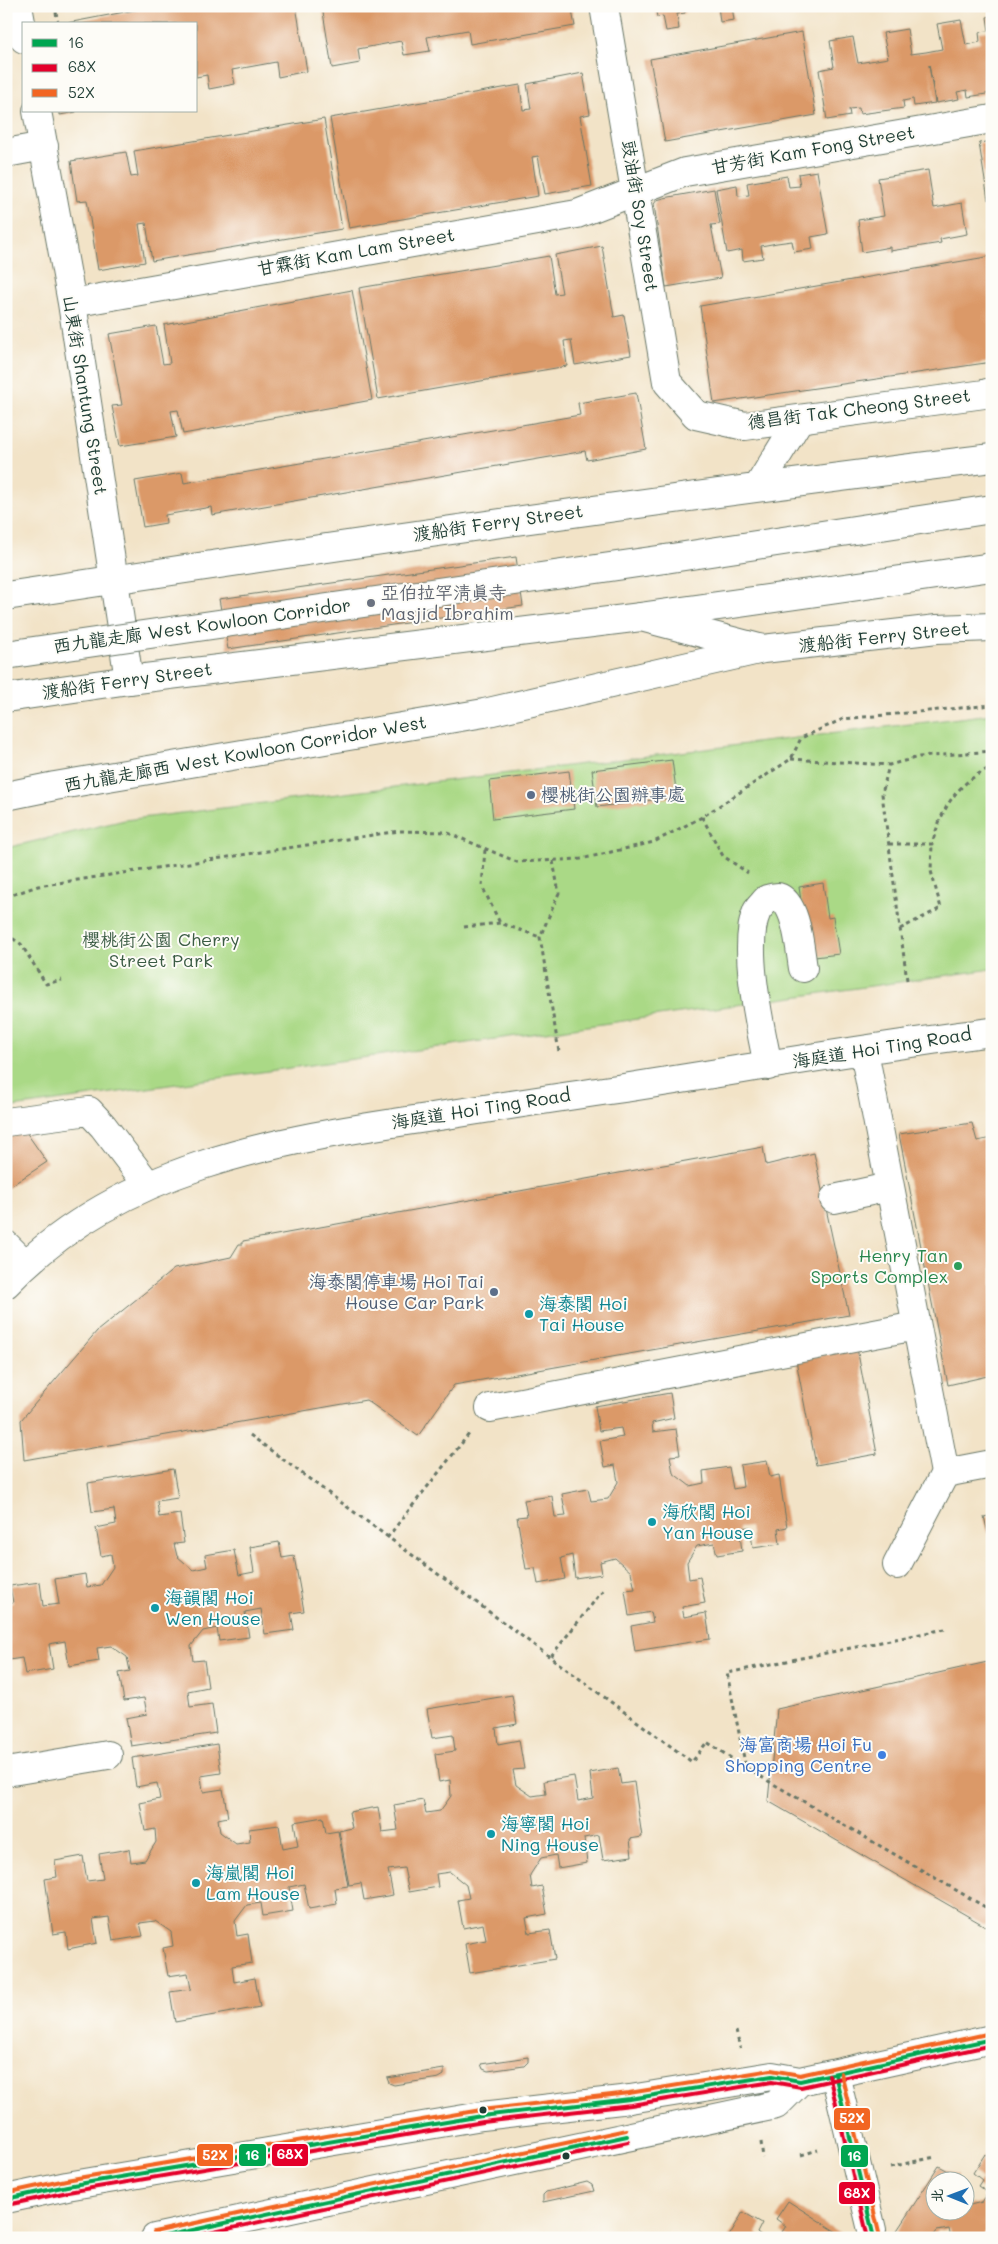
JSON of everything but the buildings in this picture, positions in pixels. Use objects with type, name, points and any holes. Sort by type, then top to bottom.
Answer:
[{"type":"main road","points":[[18,6],[22,28]]},
{"type":"main road","name":"豉油街 Soy Street","points":[[604,6],[637,190],[667,382],[696,415]]},
{"type":"main road","name":"山東街 Shantung Street","points":[[38,112],[72,303],[129,680]]},
{"type":"main road","name":"甘芳街 Kam Fong Street","points":[[637,190],[685,172],[992,119]]},
{"type":"main road","points":[[6,153],[44,146]]},
{"type":"main road","name":"甘霖街 Kam Lam Street","points":[[72,303],[577,214],[637,190]]},
{"type":"main road","name":"德昌街 Tak Cheong Street","points":[[696,415],[745,426],[990,394]]},
{"type":"main road","points":[[758,487],[800,420]]},
{"type":"main road","name":"渡船街 Ferry Street","points":[[6,596],[114,578],[758,487],[992,458]]},
{"type":"main road","name":"西九龍走廊 West Kowloon Corridor","points":[[6,654],[665,559],[992,509]]},
{"type":"main road","name":"渡船街 Ferry Street","points":[[6,698],[129,680],[641,617],[992,567]]},
{"type":"main road","points":[[641,617],[763,649]]},
{"type":"main road","name":"渡船街 Ferry Street","points":[[484,714],[763,649],[936,629],[992,627]]},
{"type":"main road","name":"西九龍走廊西 West Kowloon Corridor West","points":[[6,796],[55,786],[484,714]]},
{"type":"main road","points":[[768,1066],[751,968],[752,938],[757,912],[767,899],[777,897],[784,900],[792,909],[803,968]]},
{"type":"main road","name":"海庭道 Hoi Ting Road","points":[[6,1284],[25,1264],[83,1220],[148,1185],[231,1154],[359,1128],[992,1032]]},
{"type":"main road","points":[[864,1051],[945,1473],[897,1565]]},
{"type":"main road","points":[[6,1122],[88,1111],[103,1126],[148,1185]]},
{"type":"main road","points":[[834,1199],[889,1187]]},
{"type":"main road","points":[[6,1245],[25,1264]]},
{"type":"main road","points":[[490,1408],[916,1326]]},
{"type":"main road","points":[[945,1473],[992,1464]]},
{"type":"main road","points":[[6,1772],[108,1754]]},
{"type":"main road","points":[[6,2199],[67,2186],[482,2116],[630,2099],[772,2076],[800,2081],[992,2039]]},
{"type":"main road","points":[[835,2074],[872,2230]]},
{"type":"main road","points":[[155,2238],[776,2105],[800,2081]]},
{"type":"path","points":[[56,12],[58,22]]},
{"type":"path","points":[[6,897],[38,886],[399,831],[446,832],[517,862],[581,859],[654,842],[702,817],[791,760],[801,738],[843,719],[992,705]]},
{"type":"path","points":[[791,760],[889,764],[919,757],[992,751]]},
{"type":"path","points":[[889,764],[882,794],[907,980]]},
{"type":"path","points":[[900,929],[941,908],[930,871],[932,844],[939,818],[954,795],[977,774],[992,767]]},
{"type":"path","points":[[702,817],[723,856],[739,869],[755,876],[767,899]]},
{"type":"path","points":[[889,844],[932,844]]},
{"type":"path","points":[[485,850],[482,886],[500,923]]},
{"type":"path","points":[[553,861],[560,893],[540,937],[559,1052]]},
{"type":"path","points":[[464,927],[500,923],[540,937]]},
{"type":"path","points":[[6,934],[21,944],[46,984],[62,980]]},
{"type":"path","points":[[387,1538],[490,1408]]},
{"type":"path","points":[[250,1435],[692,1762],[707,1742],[746,1768],[992,1911]]},
{"type":"path","points":[[551,1656],[604,1589]]},
{"type":"path","points":[[746,1768],[727,1673],[945,1629]]},
{"type":"path","points":[[887,2168],[935,2157]]},
{"type":"green space","name":"櫻桃街公園 Cherry Street Park","points":[[992,714],[992,969],[6,1108],[6,848],[125,820]]},
{"type":"transit line","name":"52X","points":[[6,2193],[66,2180],[481,2110],[629,2093],[771,2070],[800,2075],[991,2033]]},
{"type":"transit line","name":"16","points":[[6,2199],[67,2186],[482,2116],[630,2099],[772,2076],[800,2081],[992,2039]]},
{"type":"transit line","name":"68X","points":[[7,2205],[68,2192],[483,2122],[631,2105],[772,2082],[801,2087],[992,2045]]},
{"type":"transit line","name":"52X","points":[[841,2073],[880,2237]]},
{"type":"transit line","name":"16","points":[[835,2074],[874,2238]]},
{"type":"transit line","name":"68X","points":[[829,2075],[868,2238]]},
{"type":"transit line","name":"52X","points":[[154,2232],[626,2130]]},
{"type":"transit line","name":"16","points":[[156,2238],[627,2136]]},
{"type":"transit line","name":"68X","points":[[186,2238],[628,2142]]},
{"type":"place","name":"亞伯拉罕清真寺 Masjid Ibrahim","points":[[371,603]]},
{"type":"place","name":"櫻桃街公園辦事處","points":[[531,795]]},
{"type":"place","name":"Henry Tan Sports Complex","points":[[958,1266]]},
{"type":"place","name":"海泰閣停車場 Hoi Tai House Car Park","points":[[494,1292]]},
{"type":"place","name":"海泰閣 Hoi Tai House","points":[[529,1314]]},
{"type":"place","name":"海欣閣 Hoi Yan House","points":[[652,1522]]},
{"type":"place","name":"海韻閣 Hoi Wen House","points":[[155,1608]]},
{"type":"place","name":"海富商場 Hoi Fu Shopping Centre","points":[[882,1755]]},
{"type":"place","name":"海寧閣 Hoi Ning House","points":[[491,1834]]},
{"type":"place","name":"海嵐閣 Hoi Lam House","points":[[196,1883]]}]
